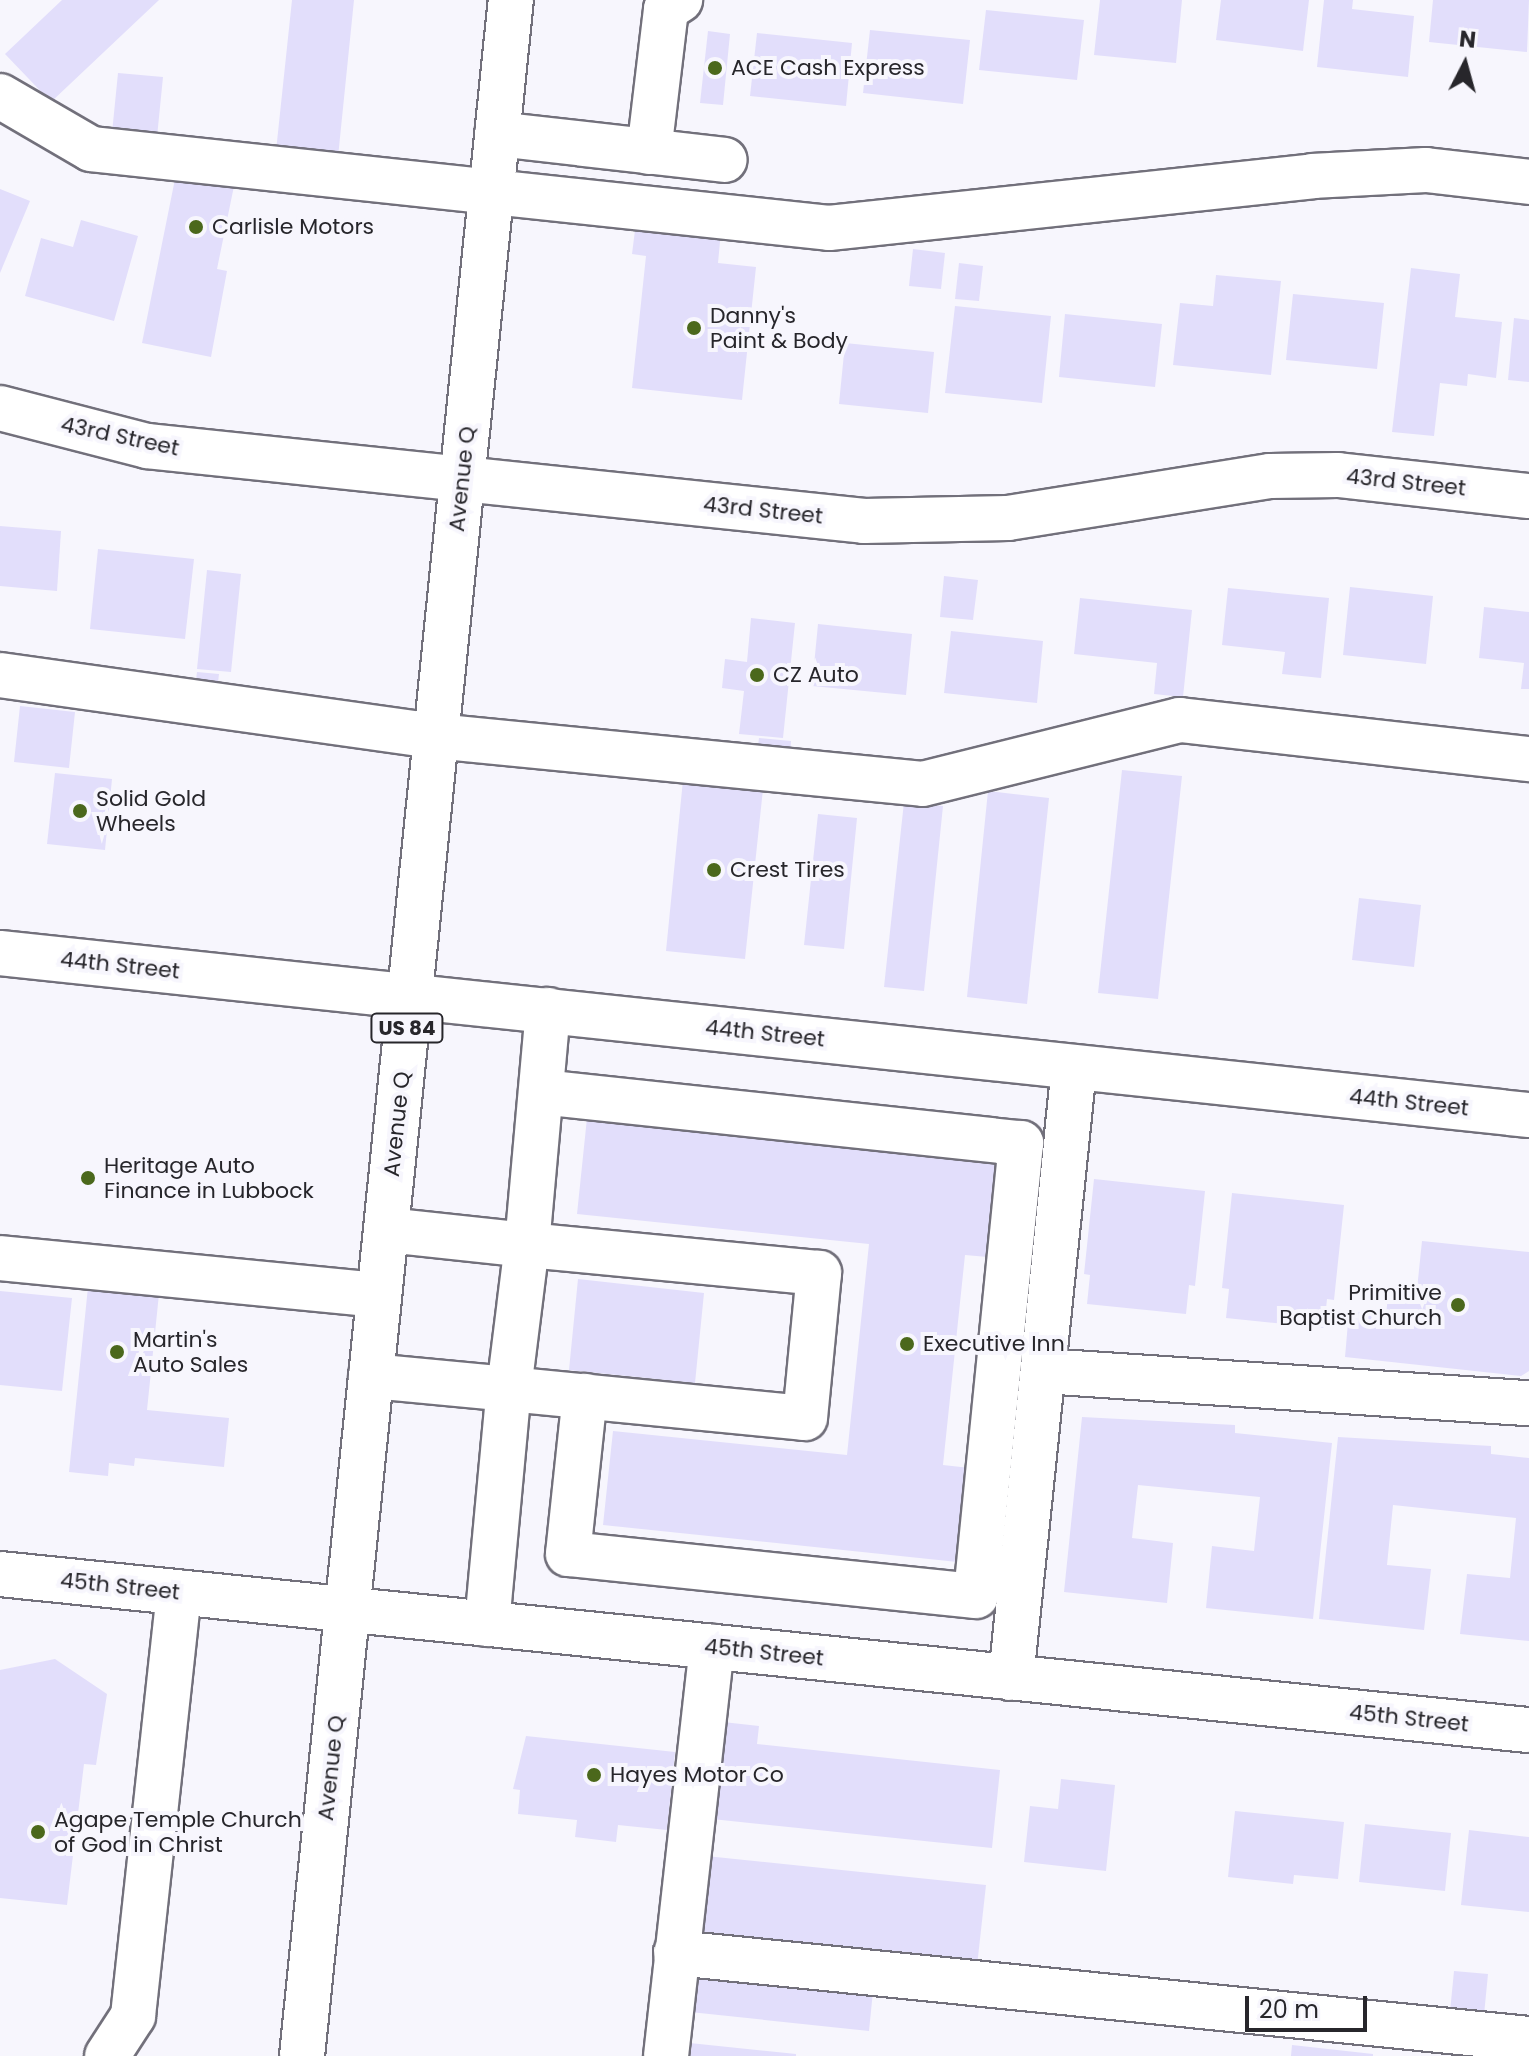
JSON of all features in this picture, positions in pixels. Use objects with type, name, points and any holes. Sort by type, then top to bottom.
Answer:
[{"type":"main road","name":"Avenue Q","points":[[302,2056],[511,0]]},
{"type":"main road","points":[[649,152],[666,9],[680,0]]},
{"type":"main road","points":[[0,96],[91,149],[829,228],[1312,176],[1426,170],[1529,182]]},
{"type":"main road","points":[[497,134],[725,160]]},
{"type":"main road","name":"43rd Street","points":[[0,408],[147,446],[864,521],[1008,518],[1270,476],[1338,475],[1529,496]]},
{"type":"main road","points":[[0,675],[435,736],[923,784],[1180,720],[1529,759]]},
{"type":"main road","name":"44th Street","points":[[0,953],[1529,1115]]},
{"type":"main road","points":[[487,1624],[548,1010]]},
{"type":"main road","points":[[1011,1678],[1074,1067]]},
{"type":"main road","points":[[541,1092],[1021,1143],[976,1596],[568,1554],[585,1396]]},
{"type":"main road","points":[[371,1376],[805,1418],[819,1273],[387,1230]]},
{"type":"main road","points":[[0,1258],[378,1295]]},
{"type":"main road","points":[[1043,1371],[1529,1403]]},
{"type":"main road","name":"45th Street","points":[[0,1574],[1529,1730]]},
{"type":"main road","points":[[107,2056],[133,2016],[179,1592]]},
{"type":"main road","points":[[666,2056],[712,1647]]},
{"type":"main road","points":[[676,1953],[1529,2039]]},
{"type":"building","points":[[62,0],[159,0],[51,102],[5,54]]},
{"type":"building","points":[[292,0],[354,0],[338,157],[276,151]]},
{"type":"building","points":[[1100,0],[1182,0],[1176,63],[1094,55]]},
{"type":"building","points":[[1221,0],[1309,0],[1303,51],[1216,40]]},
{"type":"building","points":[[1324,0],[1353,0],[1352,9],[1414,16],[1408,77],[1317,67]]},
{"type":"building","points":[[1433,0],[1529,0],[1527,52],[1429,42]]},
{"type":"building","points":[[986,10],[1084,20],[1077,80],[979,70]]},
{"type":"building","points":[[870,30],[970,40],[963,104],[863,93]]},
{"type":"building","name":"ACE Cash Express","points":[[708,31],[730,34],[723,105],[700,103]]},
{"type":"building","points":[[757,33],[852,43],[846,106],[750,96]]},
{"type":"building","points":[[118,73],[163,77],[157,137],[112,133]]},
{"type":"building","name":"Carlisle Motors","points":[[176,174],[234,186],[217,269],[227,271],[211,357],[142,343]]},
{"type":"building","points":[[0,189],[30,201],[0,273]]},
{"type":"building","points":[[81,220],[138,236],[114,321],[25,296],[41,238],[73,247]]},
{"type":"building","name":"Danny's Paint & Body","points":[[636,222],[721,231],[718,263],[756,267],[742,400],[632,388],[646,256],[632,254]]},
{"type":"building","points":[[913,249],[945,253],[941,289],[909,286]]},
{"type":"building","points":[[959,263],[983,266],[979,301],[955,299]]},
{"type":"building","points":[[1411,268],[1460,274],[1455,317],[1502,322],[1496,378],[1468,374],[1467,386],[1440,383],[1434,436],[1392,432]]},
{"type":"building","points":[[1216,275],[1281,281],[1271,375],[1173,365],[1180,303],[1213,306]]},
{"type":"building","points":[[1293,294],[1384,303],[1377,369],[1286,360]]},
{"type":"building","points":[[955,306],[1051,316],[1042,403],[945,393]]},
{"type":"building","points":[[1065,314],[1162,324],[1155,387],[1059,377]]},
{"type":"building","points":[[1514,318],[1529,320],[1529,382],[1508,380]]},
{"type":"building","points":[[845,343],[934,352],[928,413],[839,404]]},
{"type":"building","points":[[0,526],[61,531],[57,591],[0,586]]},
{"type":"building","points":[[98,549],[194,559],[185,639],[90,629]]},
{"type":"building","points":[[207,570],[241,574],[231,672],[197,669]]},
{"type":"building","points":[[944,576],[978,580],[973,620],[940,617]]},
{"type":"building","points":[[1350,587],[1433,596],[1426,664],[1343,655]]},
{"type":"building","points":[[1228,588],[1329,598],[1321,678],[1282,674],[1285,652],[1222,645]]},
{"type":"building","points":[[1080,598],[1192,610],[1183,697],[1154,694],[1157,663],[1074,654]]},
{"type":"building","points":[[1484,607],[1529,612],[1529,689],[1521,689],[1524,663],[1479,658]]},
{"type":"building","name":"CZ Auto","points":[[751,618],[795,623],[783,738],[739,734],[744,691],[722,688],[725,659],[747,662]]},
{"type":"building","points":[[818,624],[912,634],[906,695],[812,686]]},
{"type":"building","points":[[951,631],[1043,641],[1037,703],[944,693]]},
{"type":"building","points":[[197,672],[219,674],[217,691],[195,689]]},
{"type":"building","name":"Solid Gold Wheels","points":[[20,706],[75,712],[69,768],[14,762]]},
{"type":"building","points":[[759,738],[791,741],[790,758],[757,755]]},
{"type":"building","points":[[1122,770],[1182,776],[1158,999],[1098,993]]},
{"type":"building","name":"Solid Gold Wheels","points":[[55,773],[112,779],[105,850],[47,844]]},
{"type":"building","name":"Crest Tires","points":[[683,780],[763,789],[745,959],[666,951]]},
{"type":"building","points":[[988,791],[1049,798],[1027,1004],[967,997]]},
{"type":"building","points":[[904,802],[943,806],[924,991],[884,987]]},
{"type":"building","points":[[818,814],[857,818],[844,949],[804,945]]},
{"type":"building","points":[[1359,898],[1421,905],[1414,967],[1352,960]]},
{"type":"building","name":"Executive Inn","points":[[587,1118],[1008,1162],[999,1258],[965,1255],[943,1465],[979,1469],[967,1563],[603,1525],[613,1431],[847,1455],[869,1244],[577,1214]]},
{"type":"building","points":[[1094,1179],[1205,1191],[1195,1286],[1189,1285],[1186,1314],[1087,1304],[1090,1275],[1084,1274]]},
{"type":"building","points":[[1232,1193],[1344,1205],[1334,1300],[1327,1299],[1324,1328],[1226,1318],[1229,1289],[1222,1288]]},
{"type":"building","name":"Primitive Baptist Church","points":[[1422,1241],[1529,1252],[1529,1371],[1521,1376],[1345,1357],[1349,1311],[1386,1315],[1388,1296],[1416,1299]]},
{"type":"building","points":[[578,1279],[704,1293],[695,1383],[569,1370]]},
{"type":"building","name":"Martin's Auto Sales","points":[[88,1287],[159,1294],[147,1410],[229,1418],[224,1467],[135,1458],[134,1466],[109,1463],[108,1476],[69,1472]]},
{"type":"building","points":[[0,1291],[72,1298],[62,1391],[0,1385]]},
{"type":"building","points":[[1082,1417],[1235,1425],[1235,1433],[1332,1443],[1313,1619],[1206,1608],[1212,1546],[1254,1551],[1260,1497],[1138,1485],[1132,1538],[1173,1543],[1167,1603],[1064,1592]]},
{"type":"building","points":[[1338,1437],[1491,1446],[1491,1454],[1529,1458],[1529,1641],[1460,1634],[1467,1574],[1510,1578],[1516,1518],[1393,1505],[1387,1565],[1431,1569],[1424,1630],[1319,1619]]},
{"type":"building","name":"Agape Temple Church of God in Christ","points":[[55,1659],[107,1694],[96,1765],[84,1764],[67,1905],[0,1898],[0,1670]]},
{"type":"building","points":[[723,1722],[759,1726],[757,1744],[1000,1770],[992,1848],[712,1819]]},
{"type":"building","name":"Hayes Motor Co","points":[[526,1736],[675,1752],[667,1830],[618,1825],[616,1842],[575,1837],[577,1820],[518,1814],[520,1790],[513,1789]]},
{"type":"building","points":[[1061,1779],[1115,1785],[1106,1871],[1024,1862],[1030,1806],[1058,1809]]},
{"type":"building","points":[[1235,1811],[1344,1822],[1338,1879],[1294,1875],[1293,1884],[1228,1877]]},
{"type":"building","points":[[1365,1824],[1451,1833],[1445,1891],[1359,1882]]},
{"type":"building","points":[[1469,1830],[1529,1837],[1529,1912],[1461,1905]]},
{"type":"building","points":[[706,1856],[986,1885],[977,1966],[698,1937]]},
{"type":"building","points":[[1454,1971],[1488,1974],[1484,2015],[1450,2012]]},
{"type":"building","points":[[699,1973],[873,1991],[869,2031],[690,2012],[682,2001]]},
{"type":"building","points":[[680,2042],[796,2054],[796,2056],[678,2056]]},
{"type":"building","points":[[1292,2045],[1373,2054],[1373,2056],[1291,2056]]},
{"type":"place","name":"ACE Cash Express","points":[[715,68]]},
{"type":"place","name":"Carlisle Motors","points":[[196,227]]},
{"type":"place","name":"Danny's Paint & Body","points":[[694,328]]},
{"type":"place","name":"CZ Auto","points":[[757,675]]},
{"type":"place","name":"Solid Gold Wheels","points":[[80,811]]},
{"type":"place","name":"Crest Tires","points":[[714,870]]},
{"type":"place","name":"Heritage Auto Finance in Lubbock","points":[[88,1178]]},
{"type":"place","name":"Primitive Baptist Church","points":[[1458,1305]]},
{"type":"place","name":"Executive Inn","points":[[907,1344]]},
{"type":"place","name":"Martin's Auto Sales","points":[[117,1352]]},
{"type":"place","name":"Hayes Motor Co","points":[[594,1775]]},
{"type":"place","name":"Agape Temple Church of God in Christ","points":[[38,1832]]}]
